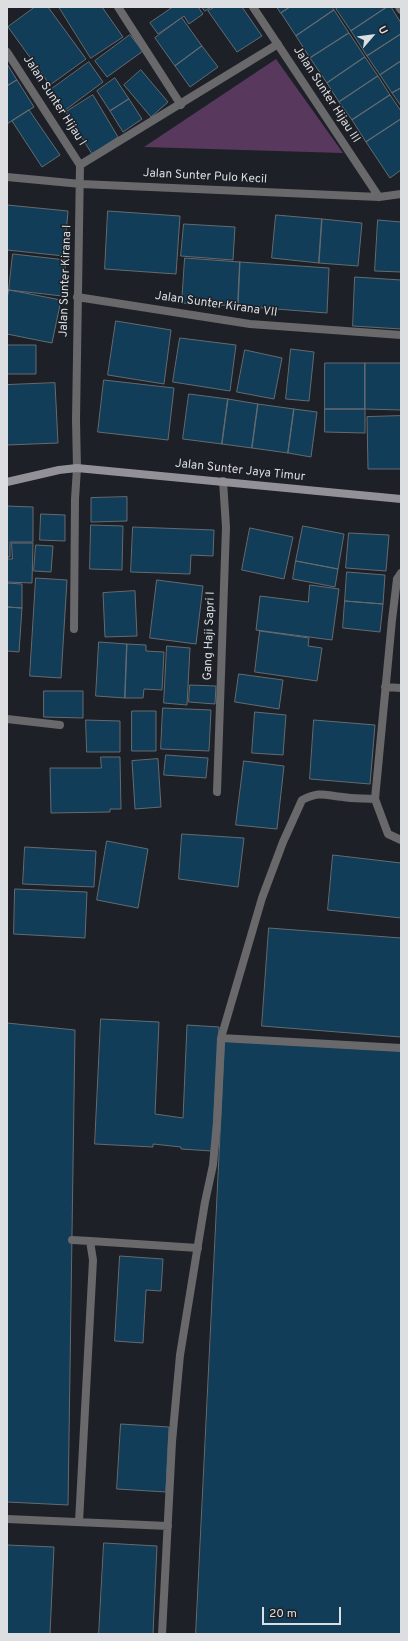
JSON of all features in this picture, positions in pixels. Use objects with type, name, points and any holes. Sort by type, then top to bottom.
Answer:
[{"type":"street","points":[[118,7],[181,104]]},
{"type":"street","name":"Jalan Sunter Hijau III","points":[[253,7],[379,197]]},
{"type":"street","points":[[80,164],[278,44]]},
{"type":"street","name":"Jalan Sunter Hijau I","points":[[7,52],[80,164]]},
{"type":"street","name":"Jalan Sunter Kirana I","points":[[74,630],[75,499],[77,468],[77,296],[80,164]]},
{"type":"street","name":"Jalan Sunter Pulo Kecil","points":[[7,177],[80,184],[379,197],[401,194]]},
{"type":"street","name":"Jalan Sunter Kirana VII","points":[[77,296],[250,324],[401,335]]},
{"type":"street","name":"Jalan Sunter Jaya Timur","points":[[7,482],[59,470],[77,468],[401,499]]},
{"type":"street","name":"Gang Haji Sapri I","points":[[217,792],[226,527],[223,481]]},
{"type":"street","points":[[401,573],[397,579],[375,799],[388,834],[401,840]]},
{"type":"street","points":[[385,687],[401,688]]},
{"type":"street","points":[[7,718],[60,725]]},
{"type":"street","points":[[162,1634],[172,1442],[180,1355],[213,1165],[217,1122],[221,1038],[262,898],[283,842],[302,800],[314,795],[329,794],[342,798],[375,799]]},
{"type":"street","points":[[221,1038],[401,1048]]},
{"type":"street","points":[[72,1240],[198,1248]]},
{"type":"street","points":[[79,1522],[93,1260],[90,1241]]},
{"type":"street","points":[[7,1519],[168,1526]]},
{"type":"shaded area","points":[[276,59],[343,153],[144,147]]},
{"type":"building","points":[[35,7],[48,7],[86,59],[50,85],[8,27]]},
{"type":"building","points":[[59,7],[102,7],[123,37],[91,58]]},
{"type":"building","points":[[173,7],[198,7],[203,14],[189,24],[184,16],[158,34],[150,23]]},
{"type":"building","points":[[202,7],[211,7],[205,11]]},
{"type":"building","points":[[215,7],[242,7],[262,36],[237,52],[208,11]]},
{"type":"building","points":[[277,7],[290,7],[281,13]]},
{"type":"building","points":[[290,7],[332,7],[334,10],[296,36],[281,13]]},
{"type":"building","points":[[339,7],[387,7],[351,31],[336,9]]},
{"type":"building","points":[[387,7],[391,7],[401,23],[401,34],[367,56],[351,31]]},
{"type":"building","points":[[334,10],[349,33],[310,58],[296,36]]},
{"type":"building","points":[[182,18],[202,46],[175,66],[155,38]]},
{"type":"building","points":[[349,33],[365,57],[327,83],[310,58]]},
{"type":"building","points":[[401,34],[401,61],[380,75],[367,56]]},
{"type":"building","points":[[130,35],[143,51],[107,77],[95,61]]},
{"type":"building","points":[[202,46],[218,67],[190,87],[175,66]]},
{"type":"building","points":[[365,57],[378,76],[339,102],[327,83]]},
{"type":"building","points":[[401,61],[401,88],[392,93],[380,75]]},
{"type":"building","points":[[89,62],[103,82],[64,111],[49,91]]},
{"type":"building","points":[[7,64],[17,80],[7,86]]},
{"type":"building","points":[[141,70],[168,102],[151,117],[124,85]]},
{"type":"building","points":[[378,76],[390,95],[352,120],[339,102]]},
{"type":"building","points":[[115,78],[129,99],[110,111],[97,91]]},
{"type":"building","points":[[17,80],[34,107],[7,124],[7,86]]},
{"type":"building","points":[[401,88],[401,106],[392,93]]},
{"type":"building","points":[[93,95],[118,137],[92,154],[66,112]]},
{"type":"building","points":[[390,95],[401,111],[401,119],[366,142],[352,120]]},
{"type":"building","points":[[129,99],[142,119],[123,132],[110,111]]},
{"type":"building","points":[[29,110],[60,155],[42,167],[12,121]]},
{"type":"building","points":[[401,119],[401,170],[390,178],[366,142]]},
{"type":"building","points":[[7,205],[68,211],[64,256],[7,250]]},
{"type":"building","points":[[108,211],[180,216],[176,274],[105,269]]},
{"type":"building","points":[[276,215],[322,219],[319,263],[272,258]]},
{"type":"building","points":[[322,219],[362,223],[358,266],[319,263]]},
{"type":"building","points":[[378,220],[401,222],[401,272],[375,271]]},
{"type":"building","points":[[184,224],[235,227],[233,260],[181,256]]},
{"type":"building","points":[[13,254],[66,260],[62,296],[9,290]]},
{"type":"building","points":[[185,258],[240,262],[238,306],[182,303]]},
{"type":"building","points":[[240,262],[329,268],[327,313],[238,306]]},
{"type":"building","points":[[355,277],[401,280],[401,329],[353,326]]},
{"type":"building","points":[[9,290],[61,300],[52,343],[7,334],[7,299]]},
{"type":"building","points":[[116,321],[171,330],[164,384],[108,375]]},
{"type":"building","points":[[180,338],[236,345],[230,391],[173,382]]},
{"type":"building","points":[[7,345],[36,345],[36,374],[7,374]]},
{"type":"building","points":[[291,349],[314,352],[309,401],[286,399]]},
{"type":"building","points":[[245,350],[282,358],[274,399],[237,392]]},
{"type":"building","points":[[325,363],[365,363],[365,409],[325,409]]},
{"type":"building","points":[[365,363],[401,363],[401,410],[365,409]]},
{"type":"building","points":[[104,380],[174,388],[168,440],[98,432]]},
{"type":"building","points":[[55,383],[58,443],[7,445],[7,385]]},
{"type":"building","points":[[189,394],[228,399],[222,444],[183,439]]},
{"type":"building","points":[[228,399],[258,404],[252,448],[222,444]]},
{"type":"building","points":[[258,404],[294,409],[288,453],[252,448]]},
{"type":"building","points":[[294,409],[317,412],[311,457],[288,453]]},
{"type":"building","points":[[325,409],[365,409],[365,433],[325,432]]},
{"type":"building","points":[[401,416],[401,469],[368,469],[367,417]]},
{"type":"building","points":[[127,497],[127,521],[91,522],[91,498]]},
{"type":"building","points":[[7,506],[33,507],[33,542],[10,542],[10,557],[7,557]]},
{"type":"building","points":[[41,514],[65,515],[65,541],[40,540]]},
{"type":"building","points":[[91,525],[123,526],[122,570],[90,569]]},
{"type":"building","points":[[303,526],[344,534],[338,569],[296,561]]},
{"type":"building","points":[[133,527],[214,530],[213,556],[191,555],[190,574],[131,572]]},
{"type":"building","points":[[250,528],[293,537],[284,579],[242,570]]},
{"type":"building","points":[[349,533],[389,535],[386,571],[346,568]]},
{"type":"building","points":[[12,543],[33,543],[32,583],[7,582],[7,559],[12,559]]},
{"type":"building","points":[[36,545],[53,546],[51,572],[34,571]]},
{"type":"building","points":[[296,561],[338,569],[335,587],[293,579]]},
{"type":"building","points":[[347,572],[385,575],[383,604],[345,601]]},
{"type":"building","points":[[36,578],[67,580],[61,678],[30,676]]},
{"type":"building","points":[[157,580],[203,586],[196,644],[150,638]]},
{"type":"building","points":[[7,583],[22,584],[22,608],[7,607]]},
{"type":"building","points":[[310,585],[339,589],[332,640],[256,630],[260,596],[308,602]]},
{"type":"building","points":[[135,591],[137,636],[105,637],[103,593]]},
{"type":"building","points":[[345,601],[383,604],[380,632],[343,628]]},
{"type":"building","points":[[7,607],[22,608],[19,652],[7,651]]},
{"type":"building","points":[[260,631],[309,638],[308,646],[322,648],[317,681],[255,672]]},
{"type":"building","points":[[99,642],[127,644],[125,698],[96,696]]},
{"type":"building","points":[[127,644],[146,645],[146,651],[164,652],[162,690],[144,689],[143,698],[125,698]]},
{"type":"building","points":[[167,646],[190,648],[187,705],[164,703]]},
{"type":"building","points":[[239,674],[283,680],[279,709],[235,702]]},
{"type":"building","points":[[190,685],[216,686],[215,704],[189,702]]},
{"type":"building","points":[[44,691],[83,691],[83,718],[44,717]]},
{"type":"building","points":[[163,708],[211,710],[209,751],[161,749]]},
{"type":"building","points":[[132,711],[156,711],[156,751],[132,751]]},
{"type":"building","points":[[255,712],[286,715],[283,755],[252,753]]},
{"type":"building","points":[[86,720],[120,721],[120,752],[87,752]]},
{"type":"building","points":[[314,720],[375,725],[370,784],[310,779]]},
{"type":"building","points":[[166,755],[208,758],[206,778],[164,775]]},
{"type":"building","points":[[101,757],[120,757],[121,809],[110,809],[110,812],[51,813],[50,768],[101,768]]},
{"type":"building","points":[[158,759],[161,807],[135,809],[132,761]]},
{"type":"building","points":[[244,761],[284,766],[277,829],[236,825]]},
{"type":"building","points":[[182,834],[244,838],[238,887],[179,879]]},
{"type":"building","points":[[107,841],[148,849],[138,908],[97,900]]},
{"type":"building","points":[[25,847],[96,851],[94,887],[23,884]]},
{"type":"building","points":[[333,855],[401,863],[401,918],[328,910]]},
{"type":"building","points":[[15,889],[87,892],[85,938],[14,934]]},
{"type":"building","points":[[269,928],[401,938],[401,1037],[262,1026]]},
{"type":"building","points":[[101,1019],[159,1022],[155,1114],[183,1118],[187,1025],[219,1027],[212,1151],[181,1149],[181,1147],[153,1144],[153,1147],[95,1144]]},
{"type":"building","points":[[7,1023],[75,1030],[68,1505],[7,1502]]},
{"type":"building","points":[[225,1041],[401,1051],[401,1634],[196,1634]]},
{"type":"building","points":[[120,1256],[163,1259],[161,1291],[146,1290],[143,1343],[115,1341]]},
{"type":"building","points":[[121,1424],[169,1427],[166,1492],[117,1489]]},
{"type":"building","points":[[104,1543],[157,1546],[153,1634],[99,1634]]},
{"type":"building","points":[[7,1545],[54,1547],[50,1634],[7,1634]]}]
